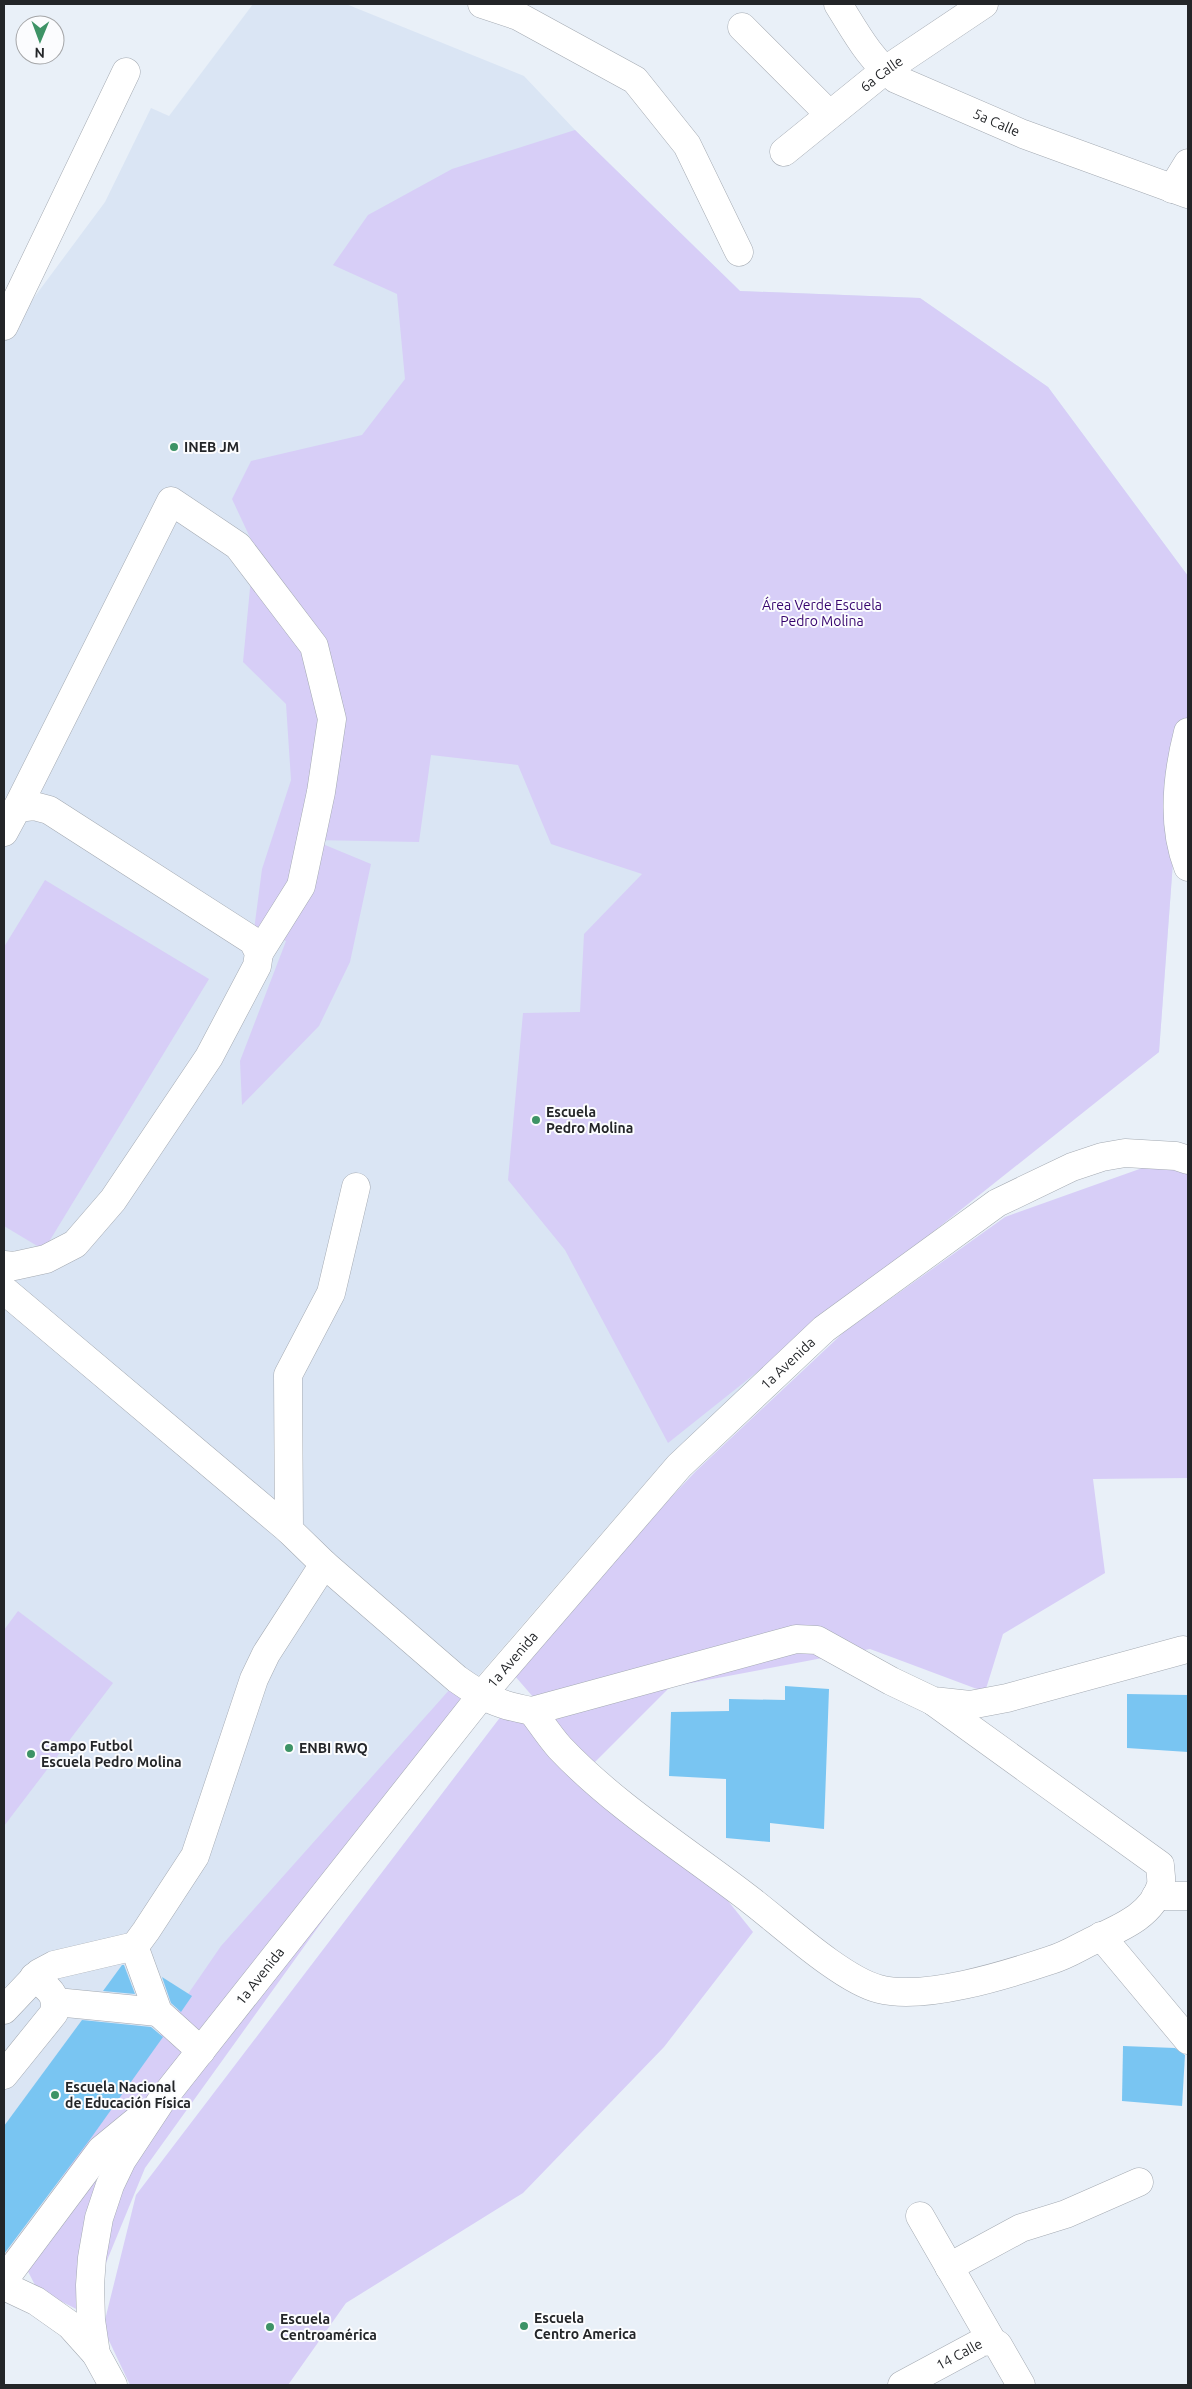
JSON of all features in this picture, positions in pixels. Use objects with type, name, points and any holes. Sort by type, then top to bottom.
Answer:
[{"type":"street","points":[[482,4],[518,16],[635,80],[687,145],[739,252]]},
{"type":"street","name":"5a Calle","points":[[838,4],[869,52],[884,70],[896,80],[1023,134],[1180,192]]},
{"type":"street","name":"6a Calle","points":[[784,152],[884,70],[984,4]]},
{"type":"street","points":[[742,27],[829,114]]},
{"type":"street","points":[[4,326],[126,72]]},
{"type":"street","points":[[1180,192],[1188,163]]},
{"type":"street","points":[[4,832],[171,501],[238,546],[314,646],[332,719],[320,792],[301,886],[259,953],[257,966],[209,1057],[113,1200],[75,1244],[46,1259],[14,1266],[4,1265]]},
{"type":"street","points":[[1188,732],[1176,821],[1183,855],[1188,866]]},
{"type":"street","points":[[17,808],[34,806],[48,810],[253,942],[259,953]]},
{"type":"street","name":"1a Avenida","points":[[113,2385],[96,2354],[91,2320],[90,2285],[92,2258],[99,2218],[110,2185],[122,2160],[161,2101],[481,1696],[679,1466],[824,1328],[998,1203],[1072,1167],[1102,1157],[1125,1154],[1176,1156],[1188,1160]]},
{"type":"street","points":[[289,1530],[288,1375],[331,1292],[356,1187]]},
{"type":"street","points":[[4,1290],[289,1530],[324,1564],[456,1680],[481,1696],[502,1706],[532,1710],[796,1639],[817,1640],[891,1681],[933,1701],[1160,1865],[1162,1884],[1156,1896],[1139,1918],[1053,1960],[979,1980],[931,1990],[901,1992],[878,1989],[852,1977],[826,1959],[746,1896],[631,1812],[560,1748],[532,1710]]},
{"type":"street","points":[[4,2010],[34,1977],[54,1965],[134,1946],[146,1931],[196,1856],[254,1679],[266,1654],[324,1564]]},
{"type":"street","points":[[933,1701],[970,1705],[1007,1698],[1183,1650]]},
{"type":"street","points":[[1156,1896],[1188,1896]]},
{"type":"street","points":[[1101,1936],[1188,2040]]},
{"type":"street","points":[[134,1946],[158,2012],[201,2051]]},
{"type":"street","points":[[4,2075],[54,2013],[56,2002],[52,1993],[34,1977]]},
{"type":"street","points":[[56,2002],[158,2012]]},
{"type":"street","points":[[96,2354],[70,2325],[36,2302],[6,2290],[101,2150],[161,2101]]},
{"type":"street","points":[[949,2266],[1021,2228],[1066,2214],[1139,2182]]},
{"type":"street","points":[[920,2216],[992,2341],[998,2345],[1021,2385]]},
{"type":"street","name":"14 Calle","points":[[902,2385],[982,2342],[992,2341]]},
{"type":"shaded area","name":"Escuela Pedro Molina","points":[[253,4],[346,4],[524,76],[575,130],[740,291],[920,298],[1048,387],[1188,576],[1176,821],[1159,1052],[977,1189],[822,1310],[659,1467],[460,1697],[4,2270],[4,338],[105,202],[151,108],[169,116]]},
{"type":"green space","name":"Área Verde Escuela Pedro Molina","points":[[575,130],[740,291],[920,298],[1048,387],[1188,576],[1188,786],[1176,821],[1159,1052],[668,1443],[565,1250],[508,1180],[523,1013],[580,1012],[584,934],[642,874],[551,844],[518,765],[431,755],[419,842],[313,840],[371,864],[350,962],[319,1026],[242,1105],[240,1061],[286,941],[254,930],[262,869],[291,780],[286,704],[243,662],[254,546],[232,499],[251,461],[362,435],[405,379],[397,294],[333,265],[368,215],[452,169]]},
{"type":"green space","points":[[45,880],[209,979],[44,1250],[4,1226],[4,947]]},
{"type":"green space","points":[[1176,1156],[1188,1162],[1188,1478],[1093,1479],[1105,1573],[1003,1634],[985,1692],[870,1649],[670,1687],[592,1765],[508,1668],[697,1470],[844,1332],[1005,1217]]},
{"type":"green space","name":"Campo Futbol Escuela Pedro Molina","points":[[18,1611],[113,1683],[4,1826],[4,1630]]},
{"type":"green space","points":[[467,1670],[485,1695],[145,2168],[101,2275],[88,2315],[37,2289],[15,2246],[221,1946]]},
{"type":"green space","points":[[508,1707],[704,1871],[753,1932],[664,2047],[523,2193],[346,2303],[288,2385],[130,2385],[103,2328],[136,2195]]},
{"type":"building","points":[[785,1686],[829,1689],[824,1829],[770,1823],[770,1842],[726,1838],[726,1779],[669,1776],[671,1712],[729,1711],[729,1699],[785,1700]]},
{"type":"building","points":[[1127,1694],[1188,1695],[1188,1752],[1127,1748]]},
{"type":"building","points":[[122,1965],[124,1965],[135,1994],[103,1991]]},
{"type":"building","points":[[162,1977],[192,1996],[181,2012],[171,2003]]},
{"type":"building","points":[[82,2020],[151,2027],[163,2037],[91,2138],[4,2254],[4,2126]]},
{"type":"building","points":[[1123,2046],[1175,2048],[1185,2055],[1182,2106],[1122,2101]]},
{"type":"place","name":"INEB JM","points":[[174,447]]},
{"type":"place","name":"Escuela Pedro Molina","points":[[536,1120]]},
{"type":"place","name":"ENBI RWQ","points":[[289,1748]]},
{"type":"place","name":"Campo Futbol Escuela Pedro Molina","points":[[31,1754]]},
{"type":"place","name":"Escuela Nacional de Educación Física","points":[[55,2095]]},
{"type":"place","name":"Escuela Centro America","points":[[524,2326]]},
{"type":"place","name":"Escuela Centroamérica","points":[[270,2327]]}]
